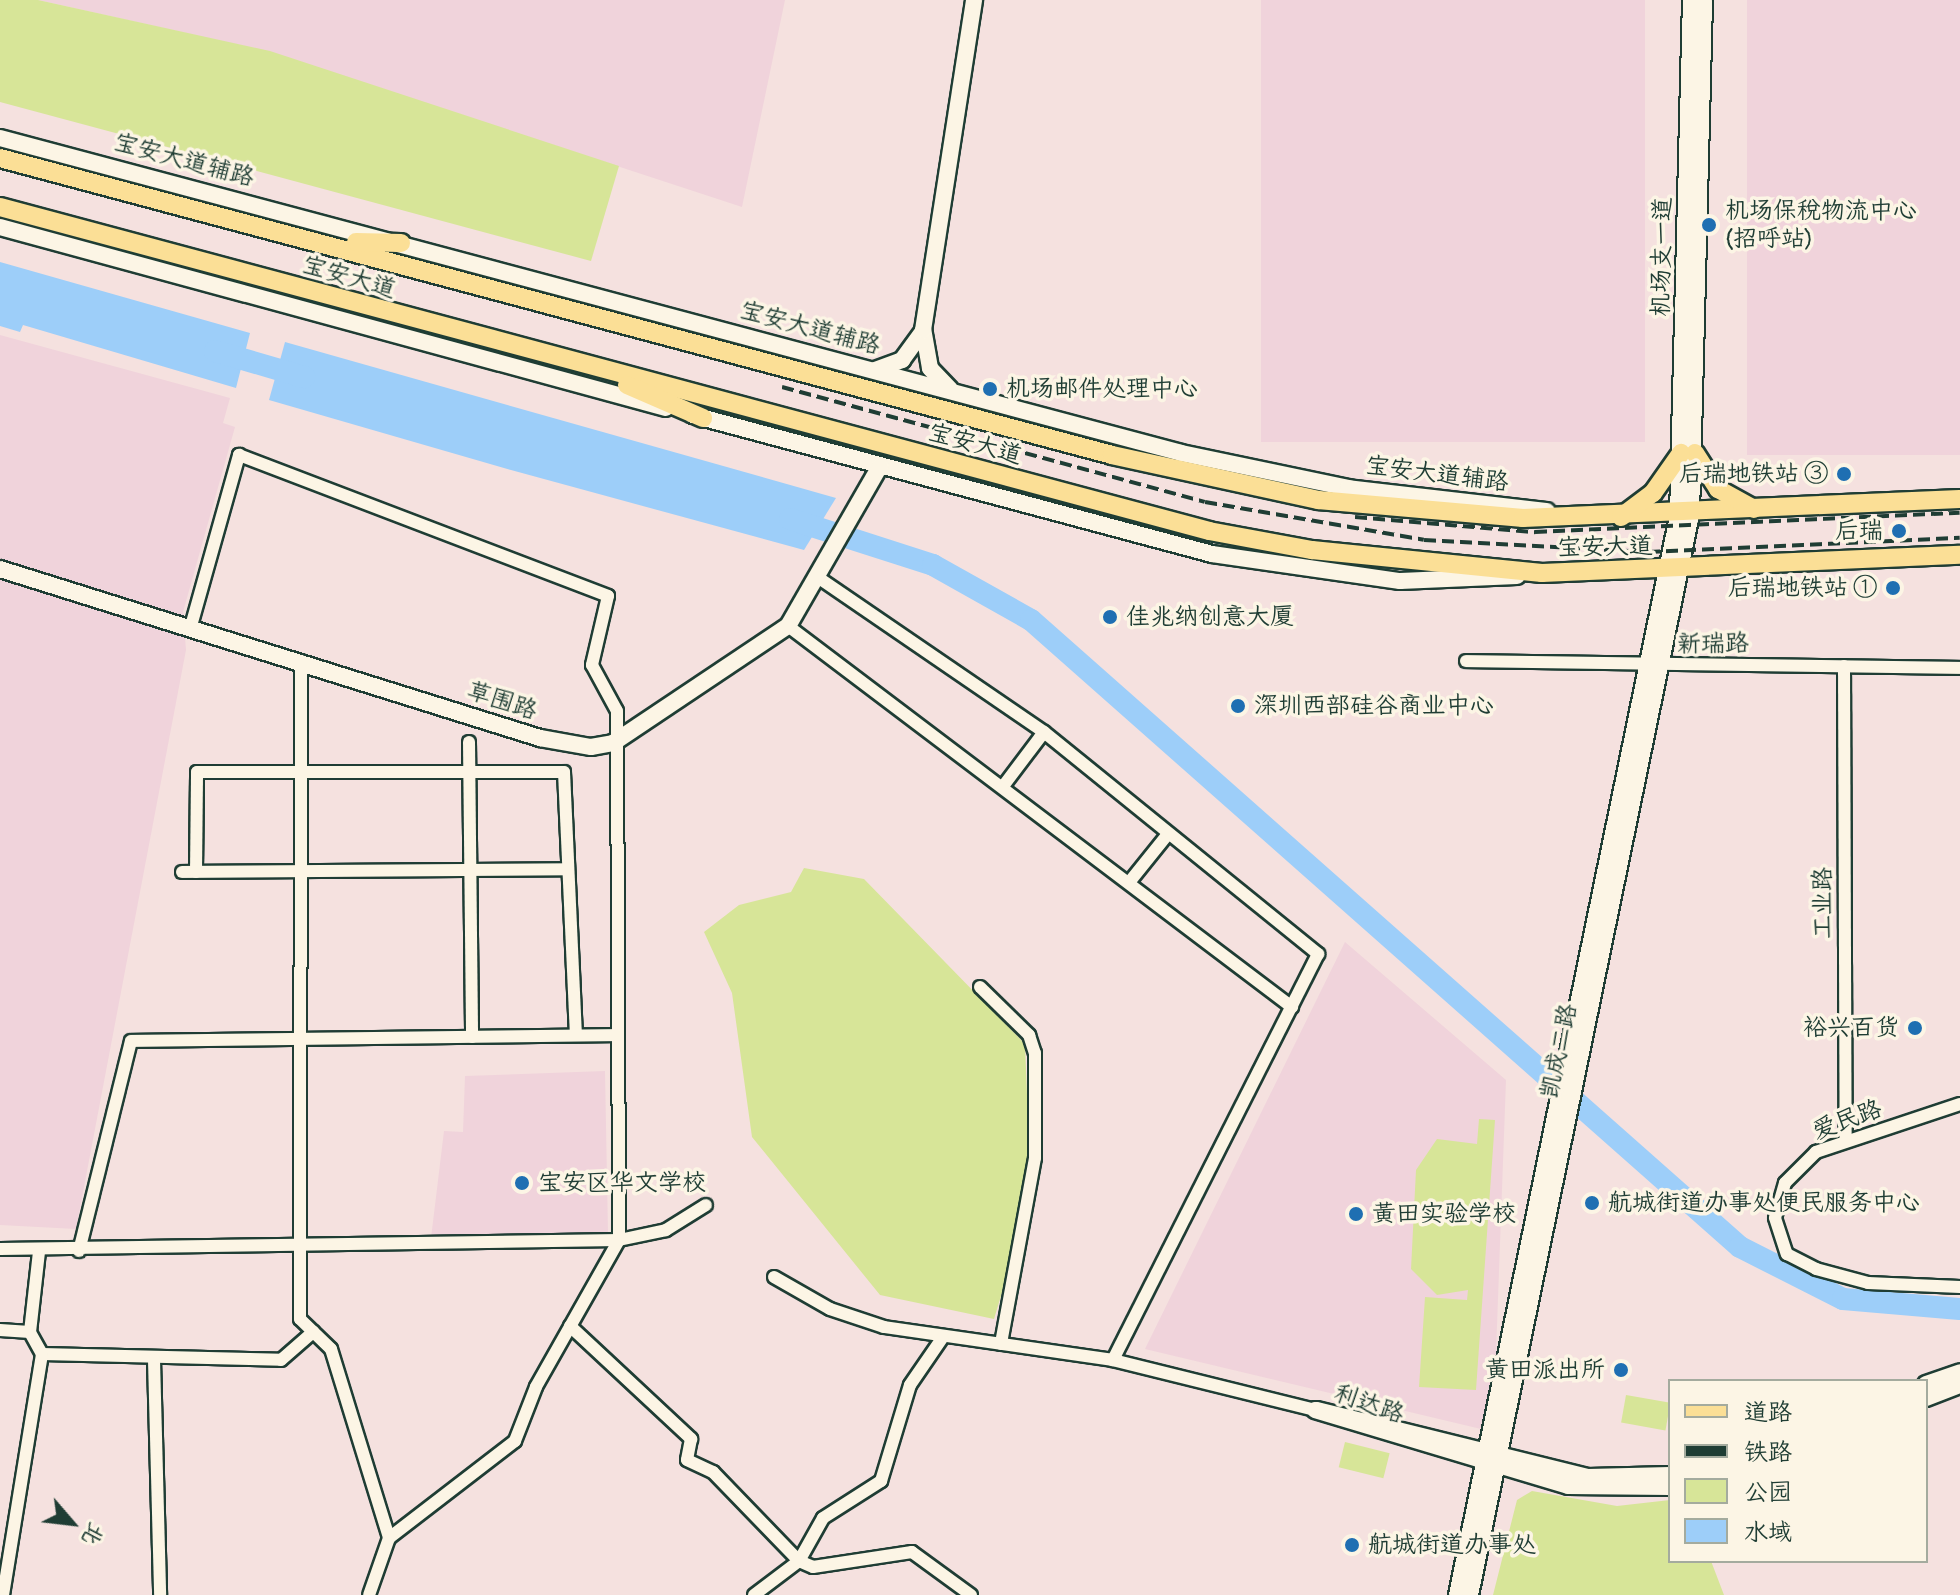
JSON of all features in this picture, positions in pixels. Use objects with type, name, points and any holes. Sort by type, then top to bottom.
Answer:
[{"type":"main road","name":"宝安大道","points":[[0,158],[1271,491],[1421,513],[1619,517],[1684,516],[1960,499]]},
{"type":"main road","name":"宝安大道","points":[[0,207],[1209,531],[1446,568],[1542,573],[1675,570],[1960,555]]},
{"type":"main road","points":[[330,242],[401,243]]},
{"type":"main road","points":[[573,362],[703,418]]},
{"type":"main road","points":[[1619,517],[1653,493],[1688,453],[1718,489],[1765,511]]},
{"type":"street","points":[[956,392],[930,368],[923,330],[974,0]]},
{"type":"street","name":"机场支一道","points":[[1688,453],[1691,0]]},
{"type":"street","name":"机场支一道","points":[[1684,516],[1704,0]]},
{"type":"street","name":"宝安大道辅路","points":[[0,138],[1295,479],[1619,517]]},
{"type":"street","points":[[0,227],[880,466],[1291,568],[1425,581],[1542,573]]},
{"type":"street","points":[[874,370],[902,360],[923,330]]},
{"type":"street","points":[[191,626],[239,455],[608,596],[592,665],[617,711],[613,743],[619,1240],[570,1326],[515,1441],[389,1538],[369,1595]]},
{"type":"street","points":[[613,743],[788,626],[880,466]]},
{"type":"street","name":"凯成二路","points":[[1470,1595],[1492,1459],[1656,666],[1684,516]]},
{"type":"street","name":"草围路","points":[[0,569],[191,626],[540,738],[591,747],[613,743]]},
{"type":"street","points":[[816,576],[1044,732],[1318,954],[1113,1360]]},
{"type":"street","points":[[788,626],[1131,880],[1292,1007]]},
{"type":"street","points":[[301,661],[306,1248],[297,1289],[300,1319],[331,1349],[389,1538]]},
{"type":"street","name":"新瑞路","points":[[1466,661],[1960,668]]},
{"type":"street","name":"工业路","points":[[1844,666],[1846,1141]]},
{"type":"street","points":[[1004,785],[1044,732]]},
{"type":"street","points":[[469,742],[472,1037]]},
{"type":"street","points":[[565,869],[189,872],[197,772],[564,772],[565,869],[576,1035]]},
{"type":"street","points":[[1131,880],[1168,834]]},
{"type":"street","points":[[980,987],[1029,1035],[1035,1053],[1035,1158],[1001,1344]]},
{"type":"street","points":[[79,1251],[131,1041],[617,1035]]},
{"type":"street","name":"爱民路","points":[[1960,1104],[1846,1141],[1798,1166],[1776,1200],[1787,1254],[1868,1283],[1960,1287]]},
{"type":"street","points":[[0,1249],[39,1252],[619,1240],[666,1230],[706,1205]]},
{"type":"street","points":[[3,1595],[42,1354],[30,1332],[39,1252]]},
{"type":"street","points":[[774,1277],[830,1309],[943,1337],[1113,1360],[1315,1410]]},
{"type":"street","points":[[570,1326],[691,1439],[687,1460],[713,1472],[799,1561],[813,1567],[912,1552],[962,1593]]},
{"type":"street","points":[[0,1330],[30,1332]]},
{"type":"street","points":[[42,1354],[154,1360],[281,1360],[313,1332]]},
{"type":"street","points":[[754,1595],[799,1561],[823,1518],[881,1481],[910,1385],[943,1337]]},
{"type":"street","points":[[154,1360],[160,1595]]},
{"type":"street","points":[[1928,1383],[1960,1372]]},
{"type":"street","points":[[1928,1397],[1960,1385]]},
{"type":"street","name":"利达路","points":[[1315,1410],[1339,1410],[1598,1491],[1668,1487]]},
{"type":"street","name":"凯成二路","points":[[1457,1595],[1492,1459]]},
{"type":"street","name":"利达路","points":[[1492,1459],[1603,1479],[1668,1475]]},
{"type":"shaded area","points":[[38,0],[785,0],[742,207],[270,52]]},
{"type":"shaded area","points":[[1261,0],[1645,0],[1645,442],[1261,442]]},
{"type":"shaded area","points":[[1747,0],[1960,0],[1960,455],[1747,455]]},
{"type":"shaded area","points":[[0,335],[230,398],[223,423],[235,427],[183,612],[186,650],[76,1229],[0,1225]]},
{"type":"shaded area","name":"黄田实验学校","points":[[1345,942],[1506,1080],[1496,1353],[1481,1429],[1145,1349]]},
{"type":"shaded area","name":"宝安区华文学校","points":[[605,1071],[608,1233],[431,1238],[444,1131],[463,1132],[465,1076]]},
{"type":"green space","points":[[0,0],[38,0],[270,51],[619,166],[591,261],[0,102]]},
{"type":"green space","points":[[804,868],[864,879],[1025,1044],[1029,1145],[1017,1243],[994,1319],[880,1295],[752,1137],[732,993],[704,932],[739,905],[791,892]]},
{"type":"green space","points":[[1479,1119],[1495,1120],[1476,1390],[1419,1387],[1425,1297],[1467,1300],[1468,1290],[1437,1295],[1411,1269],[1416,1170],[1437,1139],[1477,1144]]},
{"type":"green space","points":[[1626,1395],[1668,1402],[1665,1430],[1621,1423]]},
{"type":"green space","points":[[1345,1442],[1390,1453],[1383,1478],[1339,1467]]},
{"type":"green space","points":[[1532,1491],[1617,1506],[1668,1500],[1668,1563],[1712,1563],[1724,1595],[1493,1595],[1517,1500]]},
{"type":"water","points":[[0,262],[250,333],[236,388],[23,325],[20,332],[0,326]]},
{"type":"water","points":[[285,342],[836,498],[804,550],[511,470],[269,400]]},
{"type":"waterway","points":[[215,351],[304,377]]},
{"type":"waterway","points":[[790,519],[933,565],[1031,620],[1740,1247],[1843,1299],[1960,1309]]},
{"type":"railway","points":[[782,387],[1205,502],[1424,540],[1648,552],[1960,538]]},
{"type":"railway","points":[[1355,517],[1535,532],[1960,513]]},
{"type":"place","name":"机场保税物流中心 (招呼站)","points":[[1709,225]]},
{"type":"place","name":"机场邮件处理中心","points":[[990,389]]},
{"type":"place","name":"后瑞地铁站 ③","points":[[1844,474]]},
{"type":"place","name":"后瑞","points":[[1899,531]]},
{"type":"place","name":"后瑞地铁站 ①","points":[[1893,588]]},
{"type":"place","name":"佳兆纳创意大厦","points":[[1110,617]]},
{"type":"place","name":"深圳西部硅谷商业中心","points":[[1238,706]]},
{"type":"place","name":"裕兴百货","points":[[1915,1028]]},
{"type":"place","name":"宝安区华文学校","points":[[522,1183]]},
{"type":"place","name":"航城街道办事处便民服务中心","points":[[1592,1203]]},
{"type":"place","name":"黄田实验学校","points":[[1356,1214]]},
{"type":"place","name":"黄田派出所","points":[[1621,1370]]},
{"type":"place","name":"航城街道办事处","points":[[1352,1545]]}]
